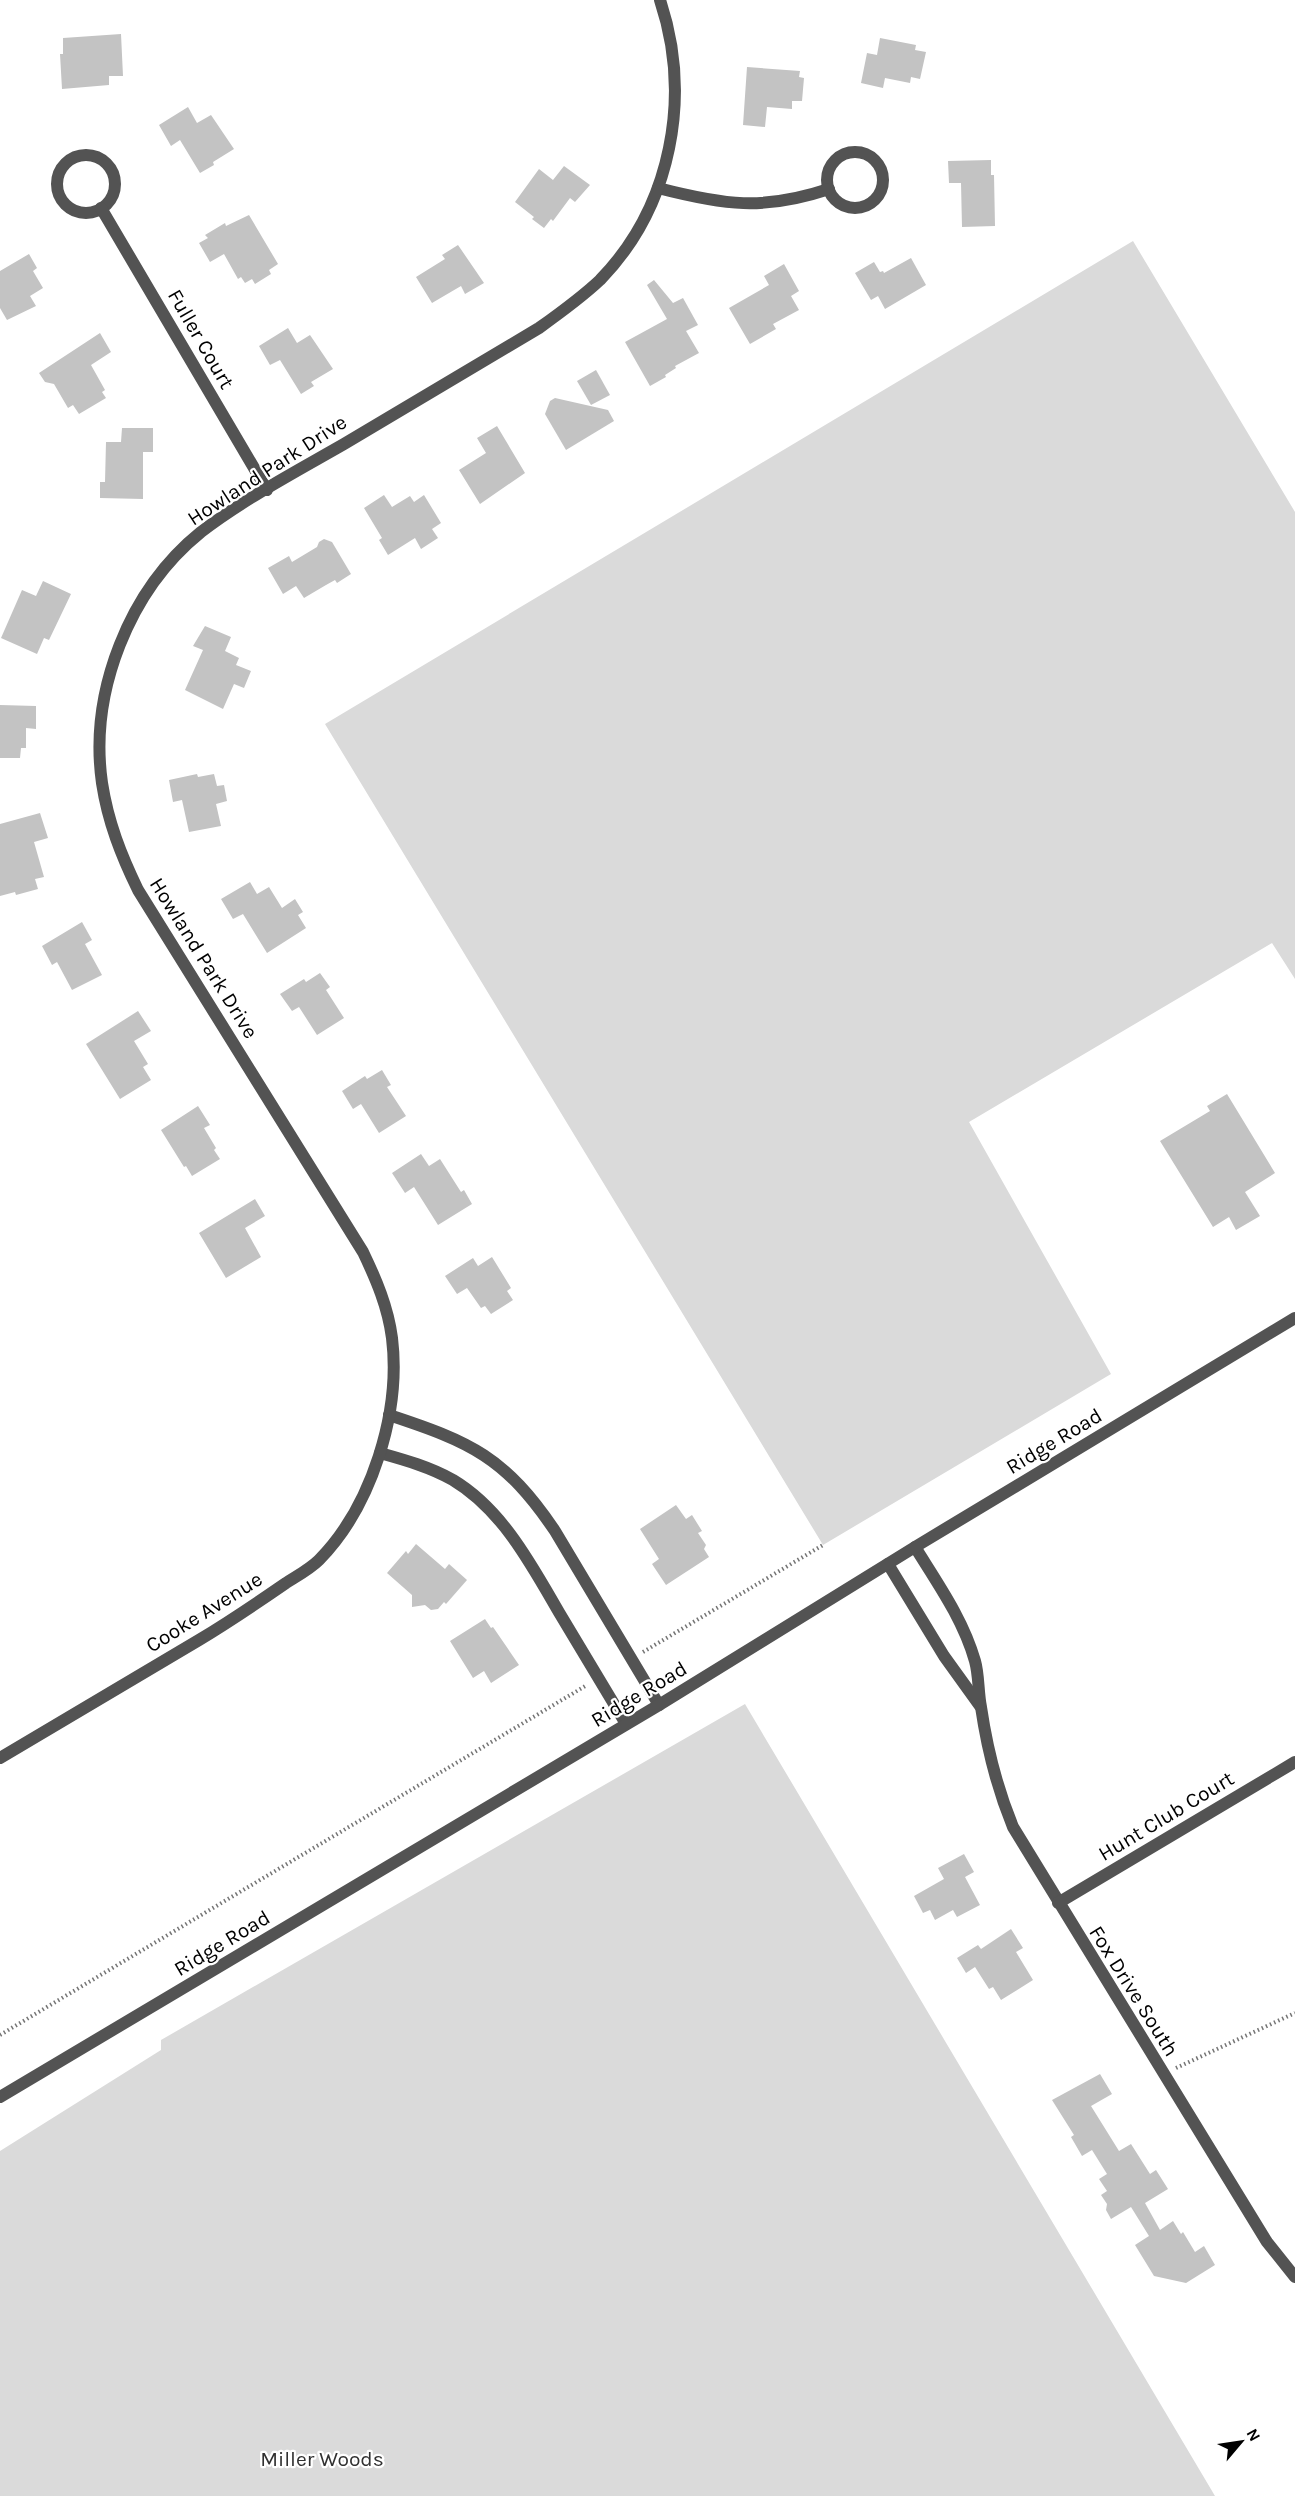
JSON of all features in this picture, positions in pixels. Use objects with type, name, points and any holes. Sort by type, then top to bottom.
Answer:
[{"type":"street","name":"Howland Park Drive","points":[[380,1453],[389,1415],[392,1338],[376,1280],[348,1226],[138,890],[116,843],[102,781],[100,742],[106,694],[114,661],[138,606],[162,572],[201,532],[267,489],[539,328],[600,280],[622,254],[643,221],[658,188],[667,159],[676,110],[673,46],[660,0]]},
{"type":"street","points":[[857,152],[874,159],[880,166],[883,184],[874,200],[867,205],[858,208],[840,203],[829,189],[829,171],[840,156],[857,152]]},
{"type":"street","points":[[92,156],[101,159],[113,174],[113,193],[101,208],[84,213],[67,206],[61,198],[57,180],[65,164],[73,158],[92,156]]},
{"type":"street","points":[[658,188],[706,200],[741,204],[799,199],[829,189]]},
{"type":"street","name":"Fuller Court","points":[[101,208],[267,489]]},
{"type":"street","name":"Ridge Road","points":[[0,2097],[659,1705],[915,1547],[1295,1318]]},
{"type":"street","points":[[389,1415],[446,1433],[476,1449],[506,1470],[541,1510],[555,1531],[659,1705]]},
{"type":"street","points":[[380,1453],[422,1466],[454,1481],[505,1527],[528,1560],[626,1724]]},
{"type":"street","name":"Cooke Avenue","points":[[0,1758],[239,1616],[318,1561],[342,1532],[363,1497],[380,1453]]},
{"type":"street","name":"Fox Drive South","points":[[915,1547],[962,1622],[976,1663],[990,1759],[1013,1827],[1267,2242],[1295,2277]]},
{"type":"street","name":"Fox Drive South","points":[[888,1564],[944,1656],[981,1707]]},
{"type":"street","name":"Hunt Club Court","points":[[1058,1903],[1295,1762]]},
{"type":"path","points":[[632,1659],[823,1545]]},
{"type":"path","points":[[0,2035],[598,1678]]},
{"type":"path","points":[[1164,2076],[1186,2061],[1295,2013]]},
{"type":"green space","points":[[1133,241],[1295,512],[1295,979],[1272,943],[969,1122],[1111,1374],[823,1545],[325,724]]},
{"type":"green space","name":"Miller Woods","points":[[745,1704],[1215,2496],[0,2496],[0,2151],[161,2050],[161,2040]]},
{"type":"building","points":[[121,34],[123,76],[109,76],[109,85],[62,89],[60,54],[63,54],[63,38]]},
{"type":"building","points":[[880,38],[916,45],[915,50],[926,52],[920,79],[911,77],[910,83],[885,78],[883,88],[861,83],[867,53],[877,55]]},
{"type":"building","points":[[747,67],[800,71],[799,77],[804,78],[802,101],[792,101],[792,109],[767,107],[765,127],[743,125]]},
{"type":"building","points":[[188,107],[197,123],[211,115],[234,149],[200,173],[180,140],[171,146],[159,125]]},
{"type":"building","points":[[991,160],[991,175],[994,175],[995,226],[962,227],[961,183],[949,183],[948,161]]},
{"type":"building","points":[[564,166],[590,185],[575,202],[570,198],[553,221],[551,219],[544,228],[515,202],[539,169],[553,180]]},
{"type":"building","points":[[249,215],[278,264],[269,270],[271,274],[255,284],[252,279],[245,283],[241,277],[238,279],[224,254],[210,262],[199,243],[208,238],[205,235],[225,223],[226,226]]},
{"type":"building","points":[[458,245],[484,283],[465,294],[461,286],[432,303],[416,277],[445,259],[442,255]]},
{"type":"building","points":[[29,254],[37,268],[33,271],[43,288],[30,296],[36,306],[7,320],[0,308],[0,271]]},
{"type":"building","points":[[911,258],[926,285],[885,309],[878,296],[871,300],[855,273],[874,262],[880,272],[884,273]]},
{"type":"building","points":[[784,264],[799,291],[791,296],[799,310],[773,324],[776,329],[750,344],[729,308],[769,285],[764,276]]},
{"type":"building","points":[[654,280],[673,303],[683,298],[698,325],[686,331],[699,353],[675,366],[676,368],[665,375],[666,377],[650,386],[625,342],[667,319],[647,285]]},
{"type":"building","points":[[288,328],[297,343],[310,335],[333,369],[311,382],[314,386],[301,394],[280,360],[270,365],[259,346]]},
{"type":"building","points":[[100,333],[111,352],[91,365],[105,390],[102,392],[106,398],[79,414],[73,405],[68,408],[54,384],[45,382],[39,373]]},
{"type":"building","points":[[596,370],[610,395],[591,405],[577,381]]},
{"type":"building","points":[[555,398],[608,410],[614,421],[566,450],[545,414],[550,401]]},
{"type":"building","points":[[497,426],[525,473],[480,504],[459,470],[486,453],[477,438]]},
{"type":"building","points":[[122,428],[153,428],[153,452],[143,452],[143,499],[100,498],[100,482],[105,482],[106,442],[121,442]]},
{"type":"building","points":[[384,495],[392,507],[410,496],[414,502],[424,495],[441,523],[432,529],[438,538],[421,549],[415,538],[388,555],[379,540],[382,538],[364,508]]},
{"type":"building","points":[[324,539],[332,542],[351,574],[337,583],[335,580],[304,598],[296,586],[283,594],[268,568],[289,556],[292,562],[317,547]]},
{"type":"building","points":[[43,581],[71,594],[49,640],[44,638],[37,654],[1,638],[22,590],[36,596]]},
{"type":"building","points":[[205,626],[231,637],[225,651],[239,658],[236,665],[251,671],[244,688],[234,684],[223,709],[185,690],[203,650],[193,646]]},
{"type":"building","points":[[0,705],[36,706],[36,729],[26,728],[26,748],[21,748],[20,758],[0,758]]},
{"type":"building","points":[[197,774],[198,777],[214,774],[217,786],[224,785],[227,801],[216,804],[221,826],[189,832],[182,800],[173,802],[169,780]]},
{"type":"building","points":[[40,813],[48,838],[34,842],[44,877],[35,879],[38,889],[16,895],[15,892],[0,896],[0,824]]},
{"type":"building","points":[[250,882],[257,894],[269,887],[282,908],[295,899],[303,912],[298,915],[306,928],[267,953],[243,914],[233,919],[221,899]]},
{"type":"building","points":[[82,922],[92,940],[85,944],[102,975],[72,990],[57,962],[52,965],[42,946]]},
{"type":"building","points":[[320,973],[330,987],[326,990],[344,1018],[317,1035],[299,1007],[292,1011],[280,994],[304,979],[306,982]]},
{"type":"building","points":[[138,1011],[151,1031],[134,1041],[148,1064],[143,1067],[151,1080],[120,1099],[86,1044]]},
{"type":"building","points":[[382,1070],[391,1085],[387,1087],[406,1116],[379,1133],[361,1104],[353,1109],[342,1091],[365,1076],[367,1079]]},
{"type":"building","points":[[1227,1094],[1275,1173],[1245,1192],[1260,1216],[1236,1230],[1229,1217],[1213,1227],[1160,1141],[1210,1111],[1207,1106]]},
{"type":"building","points":[[198,1106],[210,1125],[204,1128],[220,1159],[192,1176],[161,1130]]},
{"type":"building","points":[[421,1154],[429,1166],[440,1159],[461,1192],[464,1190],[472,1204],[438,1225],[414,1187],[405,1193],[392,1173]]},
{"type":"building","points":[[255,1199],[265,1216],[245,1228],[261,1257],[226,1278],[199,1233]]},
{"type":"building","points":[[492,1257],[511,1288],[507,1291],[513,1300],[491,1314],[485,1306],[481,1308],[467,1288],[457,1294],[445,1276],[473,1258],[478,1266]]},
{"type":"building","points":[[676,1505],[686,1519],[692,1515],[702,1531],[698,1533],[706,1545],[704,1549],[709,1557],[666,1585],[652,1564],[659,1559],[640,1529]]},
{"type":"building","points":[[416,1544],[445,1569],[449,1564],[467,1580],[446,1604],[444,1602],[438,1609],[431,1610],[425,1605],[412,1607],[412,1595],[387,1573],[406,1551],[408,1554]]},
{"type":"building","points":[[485,1619],[519,1665],[491,1683],[484,1671],[473,1678],[450,1641]]},
{"type":"building","points":[[964,1854],[974,1872],[965,1877],[980,1905],[957,1917],[953,1910],[935,1920],[930,1910],[923,1913],[914,1896],[944,1879],[938,1868]]},
{"type":"building","points":[[1011,1929],[1023,1948],[1016,1952],[1033,1980],[1001,2000],[993,1987],[989,1989],[975,1967],[966,1973],[957,1958],[978,1945],[981,1949]]},
{"type":"building","points":[[1100,2074],[1112,2094],[1091,2106],[1119,2151],[1131,2144],[1150,2174],[1156,2170],[1168,2189],[1145,2203],[1160,2230],[1173,2221],[1195,2252],[1204,2246],[1215,2265],[1186,2283],[1154,2276],[1135,2245],[1149,2236],[1131,2207],[1111,2219],[1106,2210],[1107,2204],[1101,2195],[1107,2191],[1099,2179],[1107,2174],[1092,2150],[1082,2156],[1071,2137],[1074,2135],[1052,2100]]}]
